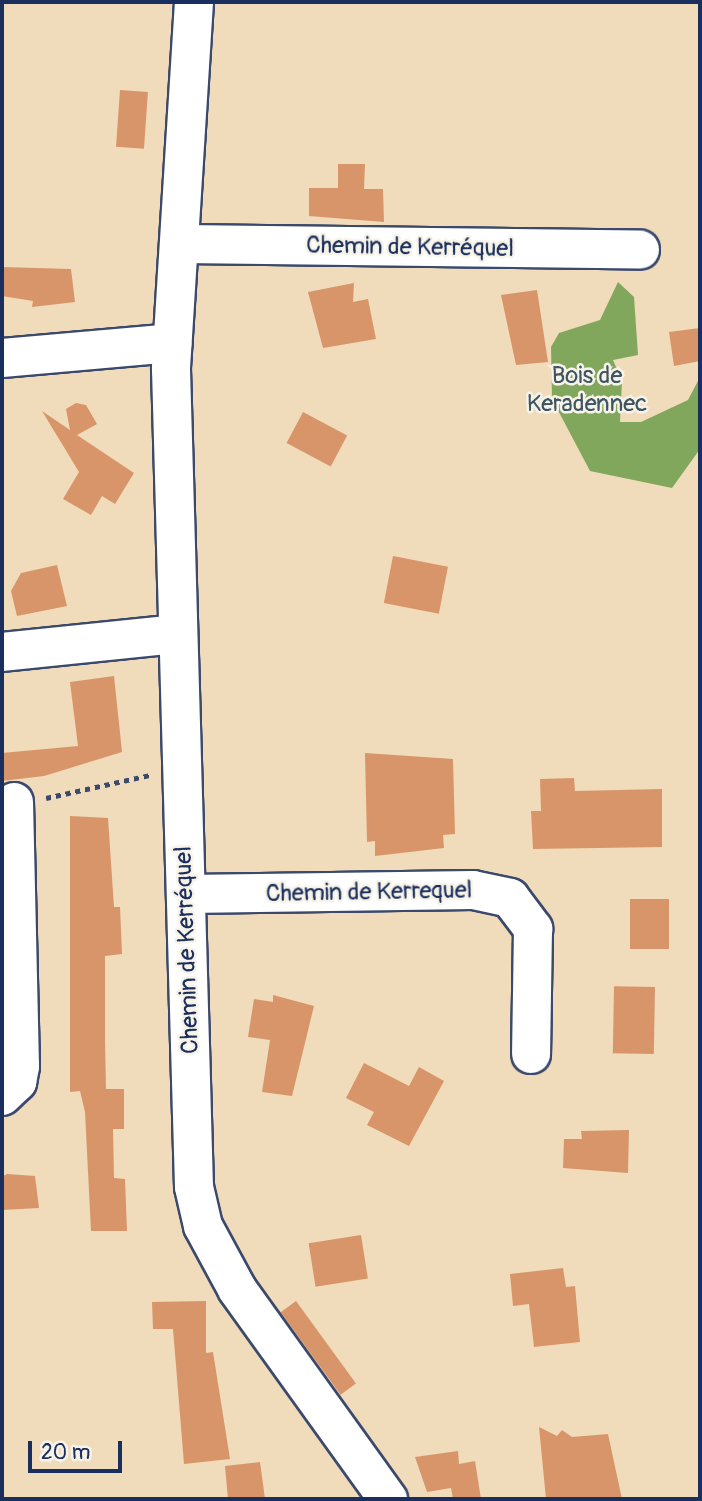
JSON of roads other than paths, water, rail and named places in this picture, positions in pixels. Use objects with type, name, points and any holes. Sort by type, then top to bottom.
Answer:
[{"type":"street","name":"Chemin de Kerréquel","points":[[194,2],[181,244],[172,342],[179,774],[187,894],[192,1169],[203,1226],[237,1290],[319,1412],[388,1499]]},
{"type":"street","name":"Chemin de Kerréquel","points":[[181,244],[640,250]]},
{"type":"street","points":[[2,358],[172,342]]},
{"type":"street","points":[[2,652],[176,634]]},
{"type":"street","points":[[2,1096],[17,1082],[20,1066],[13,802]]},
{"type":"street","name":"Chemin de Kerrequel","points":[[187,894],[473,890],[510,898],[533,929],[531,1054]]},
{"type":"park label","name":"Bois de Keradennec","points":[[587,390]]}]
